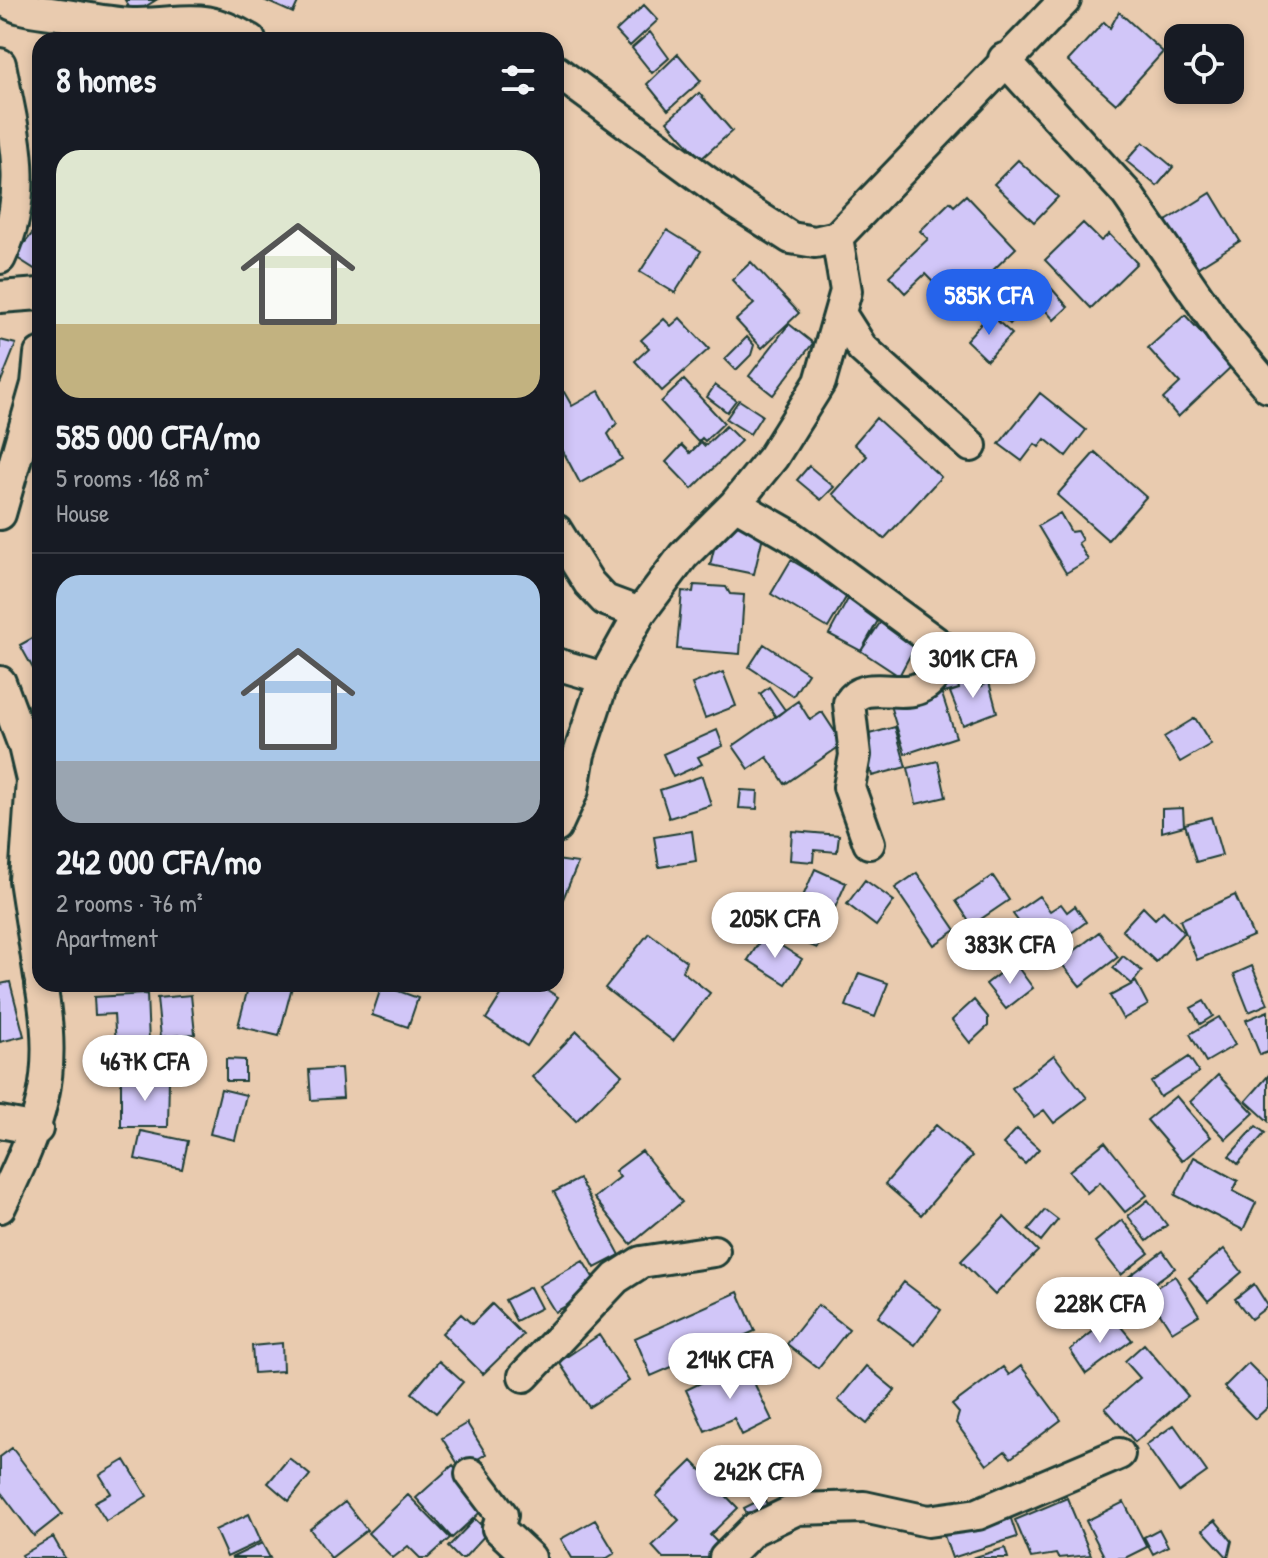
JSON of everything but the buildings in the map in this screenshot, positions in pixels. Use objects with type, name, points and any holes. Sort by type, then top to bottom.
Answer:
[{"type":"street","points":[[5,0],[32,10],[138,24],[184,9],[235,32]]},
{"type":"street","points":[[564,77],[736,203],[791,238],[815,242],[837,237],[1004,59],[1065,0]]},
{"type":"street","points":[[1004,59],[1127,194],[1225,336],[1268,387]]},
{"type":"street","points":[[0,64],[19,167],[10,237],[0,258]]},
{"type":"street","points":[[564,810],[573,790],[579,754],[604,678],[640,613],[683,556],[735,504],[773,457],[820,382],[846,291],[837,237]]},
{"type":"street","points":[[0,297],[32,295]]},
{"type":"street","points":[[841,315],[862,348],[971,446]]},
{"type":"street","points":[[0,514],[32,402]]},
{"type":"street","points":[[735,504],[791,536],[942,647],[941,666],[923,685],[914,690],[871,691],[853,697],[849,703],[855,755],[849,787],[869,843]]},
{"type":"street","points":[[564,543],[589,583],[605,600],[640,613]]},
{"type":"street","points":[[564,666],[604,678]]},
{"type":"street","points":[[0,682],[32,769]]},
{"type":"street","points":[[32,798],[13,878],[32,948]]},
{"type":"street","points":[[0,1207],[37,1129],[46,1094],[49,1053],[42,992]]},
{"type":"street","points":[[0,1122],[37,1129]]},
{"type":"street","points":[[524,1376],[616,1278],[641,1262],[714,1251]]},
{"type":"street","points":[[725,1558],[753,1530],[797,1509],[864,1507],[928,1521],[978,1514],[1119,1454]]},
{"type":"street","points":[[471,1474],[502,1515],[498,1528],[530,1558]]}]
